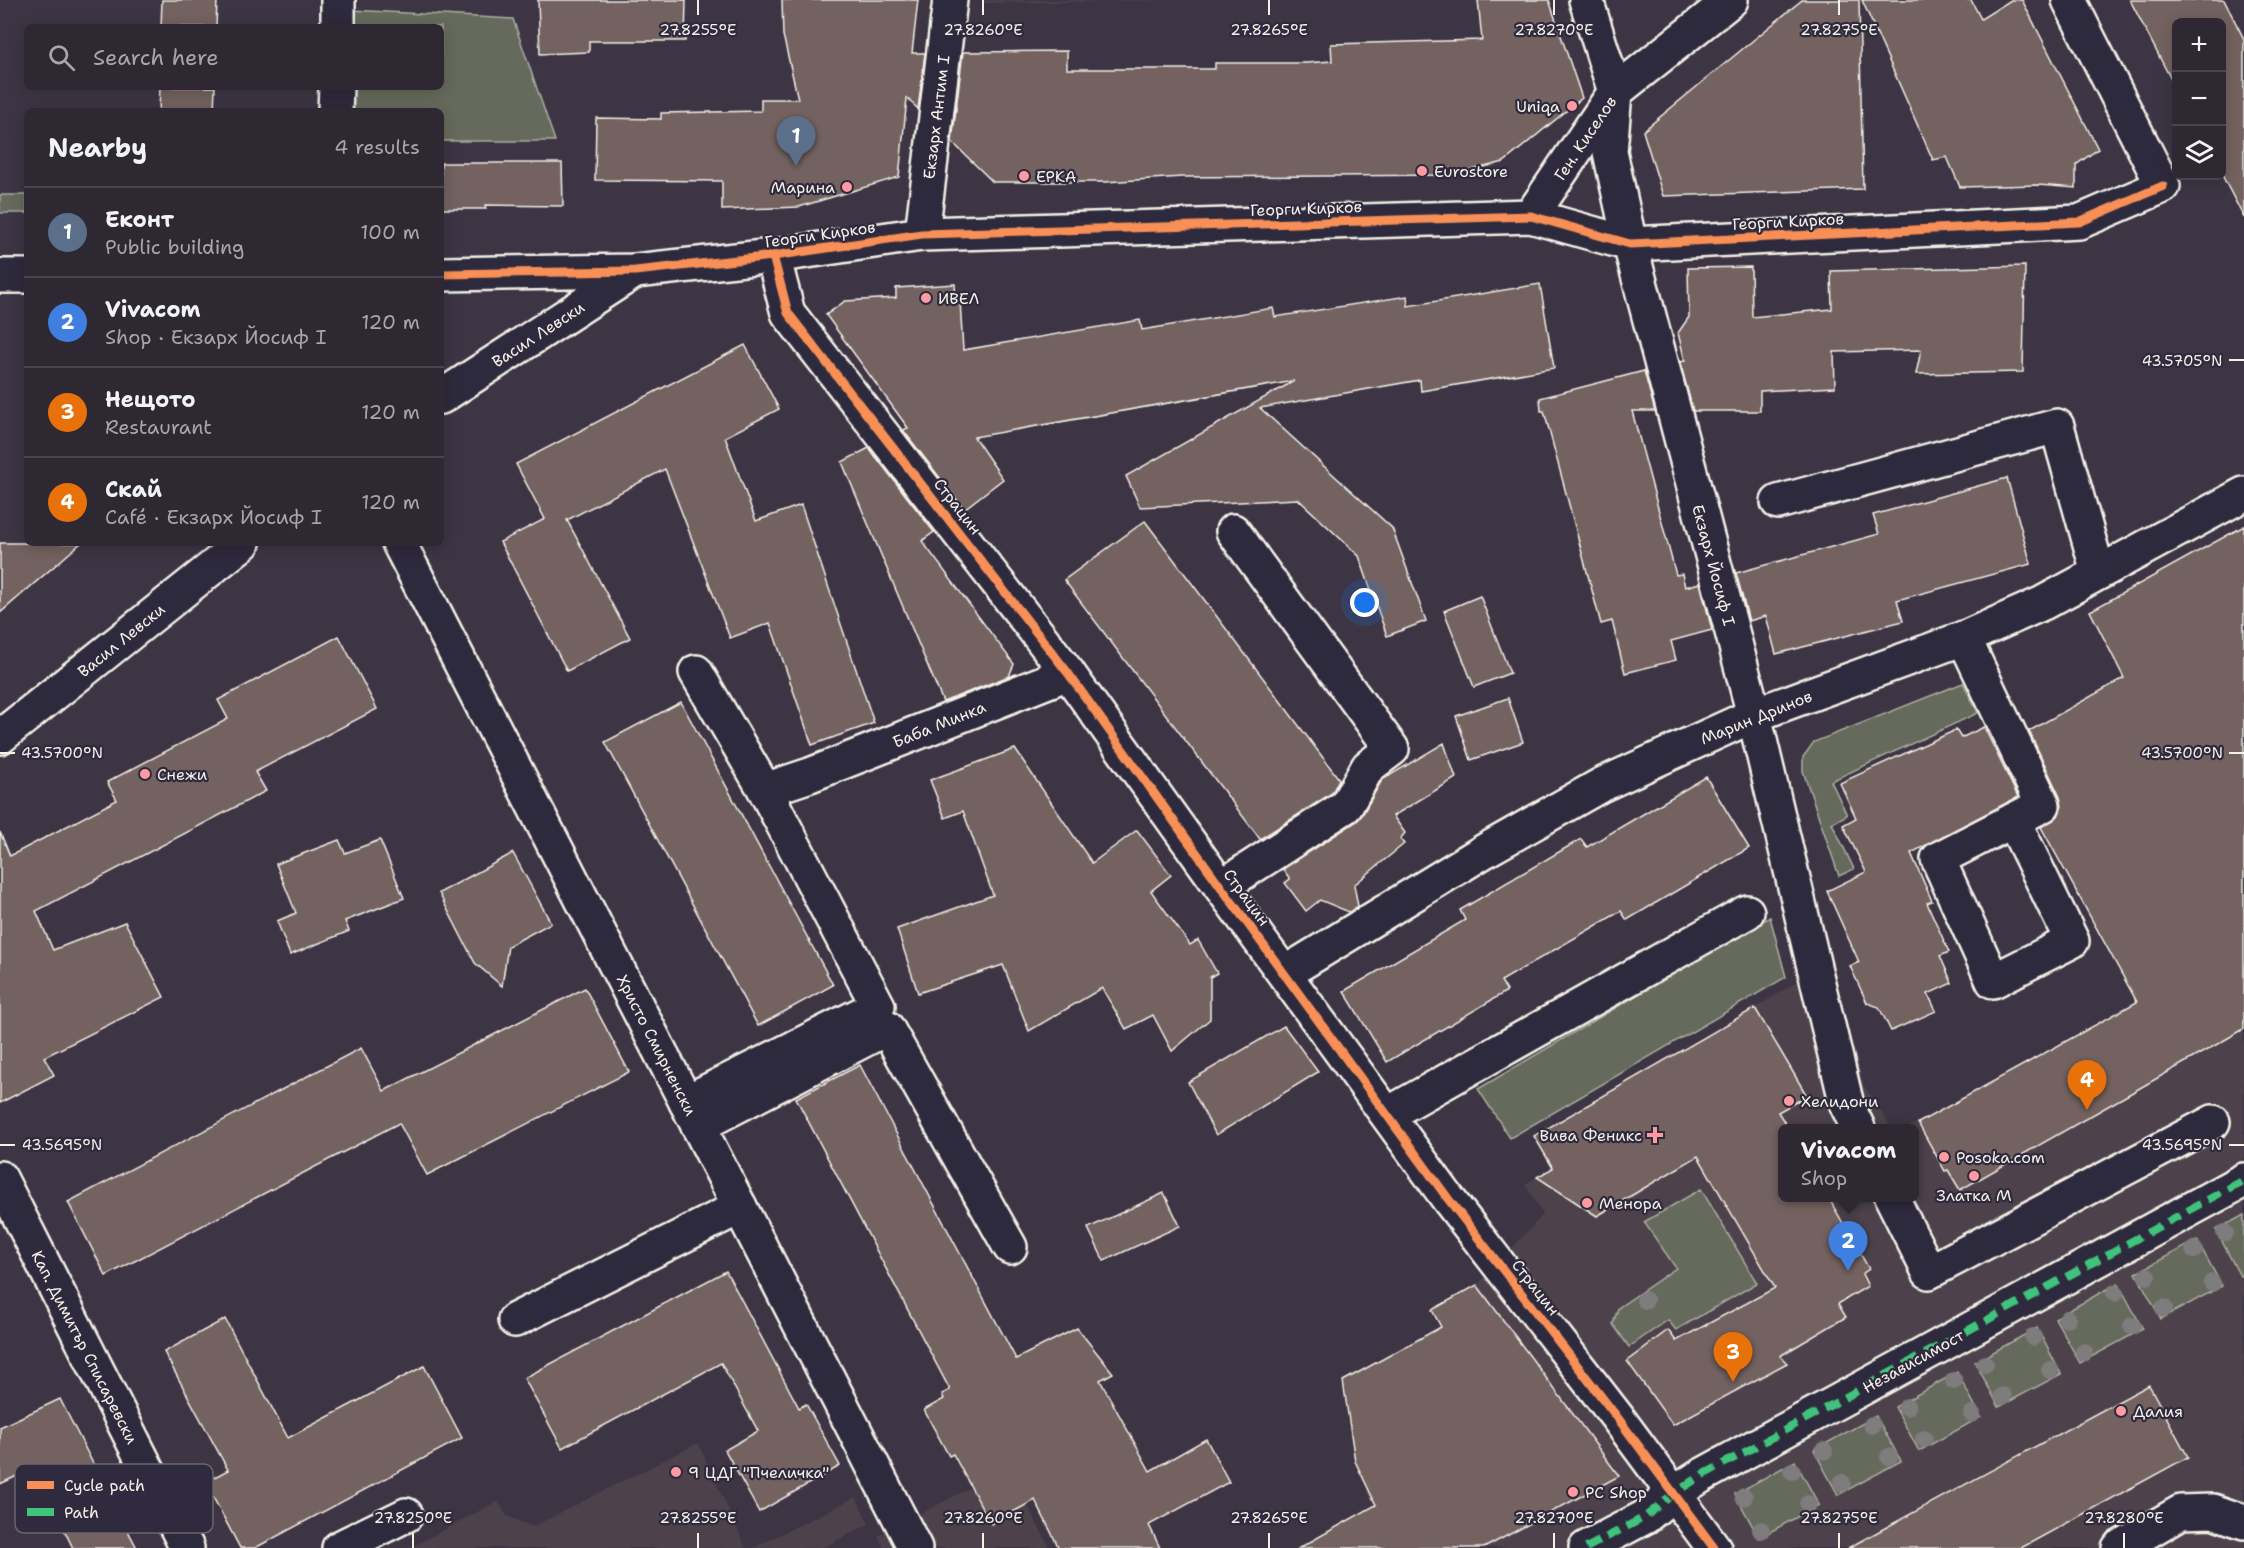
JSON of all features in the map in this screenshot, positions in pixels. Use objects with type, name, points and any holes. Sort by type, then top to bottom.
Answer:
[{"type":"street","points":[[338,0],[338,24]]},
{"type":"street","name":"Екзарх Антим I","points":[[922,234],[950,0]]},
{"type":"street","name":"Екзарх Йосиф I","points":[[1586,0],[1615,92],[1610,152],[1630,244],[1754,715],[1847,1105],[1856,1124]]},
{"type":"street","name":"Ген. Киселов","points":[[1531,216],[1615,92],[1731,0]]},
{"type":"street","name":"Георги Кирков","points":[[444,274],[635,271],[773,256],[922,234],[1531,216],[1630,244],[2079,222],[2163,186],[2069,0]]},
{"type":"street","points":[[335,108],[336,90]]},
{"type":"street","name":"Страцин","points":[[773,256],[788,313],[1068,673],[1449,1200],[1617,1417],[1714,1548]]},
{"type":"street","name":"Васил Левски","points":[[444,396],[635,271]]},
{"type":"street","points":[[0,276],[24,276]]},
{"type":"street","points":[[1778,502],[2056,426],[2098,572]]},
{"type":"street","name":"Марин Дринов","points":[[1284,973],[1486,850],[1601,785],[1754,715],[1964,638],[2043,603],[2244,494]]},
{"type":"street","points":[[1221,887],[1346,806],[1368,767],[1392,749],[1233,531]]},
{"type":"street","name":"Васил Левски","points":[[0,737],[239,546]]},
{"type":"street","name":"Христо Смирненски","points":[[401,546],[915,1548]]},
{"type":"street","points":[[1964,638],[2043,805],[2013,820],[1938,859],[1993,981],[2072,941],[2013,820]]},
{"type":"street","points":[[692,1114],[878,1006],[765,790],[696,672]]},
{"type":"street","name":"Баба Минка","points":[[765,790],[810,775],[1068,673]]},
{"type":"street","points":[[1388,1114],[1748,912]]},
{"type":"street","points":[[692,1114],[886,1028],[1010,1246]]},
{"type":"street","points":[[1894,1202],[1929,1272],[2213,1122]]},
{"type":"street","name":"Кап. Димитър Списаревски","points":[[0,1178],[145,1464]]},
{"type":"street","name":"Независимост","points":[[1586,1548],[1645,1517],[1673,1494],[1701,1476],[2244,1180]]},
{"type":"street","points":[[515,1320],[740,1207]]},
{"type":"street","points":[[2119,1548],[2181,1512],[2213,1511],[2244,1522]]},
{"type":"street","points":[[339,1548],[406,1515]]},
{"type":"street","name":"Кап. Димитър Списаревски","points":[[179,1533],[187,1548]]},
{"type":"shaded area","points":[[983,0],[1188,0],[982,3]]},
{"type":"shaded area","points":[[2244,705],[2244,1548],[1323,1548],[1321,1536],[1376,1505],[1355,1461],[1343,1381],[1441,1327],[1432,1310],[1477,1285],[1543,1215],[1525,1184],[1553,1168],[1534,1136],[1755,1008],[1831,960],[1864,1086],[1889,1124],[1778,1124],[1778,1202],[1919,1202],[1919,1124],[1914,1124],[2159,989],[2144,963],[2122,974],[2041,828]]},
{"type":"shaded area","name":"9 ЦДГ \"Пчеличка\"","points":[[698,1443],[746,1548],[410,1548],[498,1501],[506,1515],[532,1527]]},
{"type":"shaded area","points":[[1008,1468],[1050,1548],[884,1548],[878,1536]]},
{"type":"shaded area","name":"9 ЦДГ \"Пчеличка\"","points":[[856,1497],[869,1524],[822,1548],[753,1548]]},
{"type":"green space","points":[[351,10],[513,19],[555,141],[444,141],[444,108],[354,108],[353,90],[444,90],[444,24],[351,24]]},
{"type":"green space","points":[[0,195],[24,195],[24,213],[0,213]]},
{"type":"green space","points":[[1963,683],[1978,713],[1831,781],[1847,815],[1832,823],[1854,869],[1839,876],[1803,771],[1803,757],[1814,742]]},
{"type":"green space","points":[[1770,917],[1786,977],[1510,1138],[1478,1089]]},
{"type":"green space","points":[[1701,1189],[1757,1283],[1676,1330],[1668,1320],[1629,1347],[1613,1324],[1618,1308],[1676,1268],[1644,1222]]},
{"type":"green space","points":[[2244,1215],[2244,1273],[2240,1276],[2216,1230]]},
{"type":"green space","points":[[2197,1240],[2222,1286],[2161,1319],[2136,1273]]},
{"type":"green space","points":[[2118,1283],[2143,1329],[2080,1363],[2055,1318]]},
{"type":"green space","points":[[2037,1328],[2061,1374],[1999,1407],[1975,1362]]},
{"type":"green space","points":[[1957,1372],[1981,1417],[1919,1451],[1895,1407]]},
{"type":"green space","points":[[1876,1416],[1901,1461],[1838,1495],[1814,1450]]},
{"type":"green space","points":[[1795,1461],[1819,1505],[1759,1538],[1735,1494]]},
{"type":"building","points":[[162,0],[217,0],[216,24],[161,24]]},
{"type":"building","points":[[538,0],[686,0],[685,41],[589,41],[589,52],[540,54]]},
{"type":"building","points":[[782,0],[918,0],[912,53],[925,53],[918,109],[907,98],[899,177],[799,207],[722,210],[722,181],[595,180],[596,118],[661,119],[661,113],[761,111],[761,99],[798,99],[783,35]]},
{"type":"building","points":[[1478,0],[1549,0],[1582,98],[1504,162],[1452,175],[1182,177],[1105,182],[993,182],[952,142],[963,52],[1067,51],[1067,69],[1215,69],[1215,63],[1332,61],[1331,44],[1482,40]]},
{"type":"building","points":[[1802,0],[1859,0],[1863,189],[1663,196],[1643,131]]},
{"type":"building","points":[[1862,0],[1971,0],[1981,19],[2011,0],[2022,0],[2098,149],[2076,165],[2076,188],[2038,185],[1960,187],[1947,157],[1933,160]]},
{"type":"building","points":[[2130,0],[2224,0],[2244,39],[2244,218],[2225,180],[2226,18],[2172,18],[2172,81]]},
{"type":"building","points":[[160,90],[215,90],[214,108],[159,108]]},
{"type":"building","points":[[444,163],[562,163],[563,206],[485,205],[486,209],[444,209]]},
{"type":"building","points":[[2025,266],[2023,372],[1916,374],[1921,350],[1834,352],[1835,387],[1760,391],[1760,411],[1693,411],[1680,362],[1685,361],[1678,333],[1689,317],[1688,268],[1751,267],[1752,317],[1832,309],[1831,271]]},
{"type":"building","points":[[955,284],[956,302],[960,301],[963,350],[1140,320],[1142,330],[1273,308],[1275,317],[1407,296],[1408,306],[1540,284],[1554,368],[1421,391],[1420,380],[1260,408],[1392,528],[1426,621],[1387,636],[1359,556],[1298,499],[1140,507],[1126,476],[1294,381],[974,437],[1003,479],[964,509],[903,430],[908,428],[826,315],[845,301],[896,298],[896,288]]},
{"type":"building","points":[[745,345],[779,409],[725,437],[756,521],[801,505],[874,723],[812,745],[770,623],[730,638],[665,469],[567,520],[630,638],[567,671],[500,542],[545,519],[516,464]]},
{"type":"building","points":[[1644,371],[1655,411],[1632,411],[1676,575],[1682,574],[1685,587],[1700,583],[1712,630],[1671,641],[1676,660],[1625,673],[1612,621],[1601,624],[1544,411],[1541,411],[1540,398]]},
{"type":"building","points":[[869,448],[934,532],[922,541],[1014,664],[1009,676],[943,702],[842,462]]},
{"type":"building","points":[[2007,478],[2031,564],[1897,600],[1903,621],[1776,654],[1766,616],[1749,621],[1736,573],[1879,534],[1873,515]]},
{"type":"building","points":[[1145,521],[1339,779],[1332,793],[1260,839],[1064,580]]},
{"type":"building","points":[[2244,526],[2244,1029],[1960,1190],[1948,1170],[1945,1171],[1918,1123],[2137,1002],[2041,827],[2058,816],[2062,806],[2029,731],[2124,678],[2090,611]]},
{"type":"building","points":[[0,543],[24,543],[24,546],[78,546],[0,613]]},
{"type":"building","points":[[1480,596],[1510,673],[1474,687],[1444,611]]},
{"type":"building","points":[[339,636],[377,709],[255,772],[266,791],[36,911],[53,950],[125,922],[164,997],[44,1057],[54,1075],[0,1103],[0,832],[10,856],[117,800],[107,782],[228,719],[218,700]]},
{"type":"building","points":[[1508,698],[1523,742],[1471,760],[1456,716]]},
{"type":"building","points":[[681,702],[833,985],[758,1026],[605,742]]},
{"type":"building","points":[[1984,727],[2018,797],[1911,853],[1932,901],[1927,903],[1949,952],[1940,956],[1952,983],[1928,994],[1936,1011],[1891,1031],[1879,1007],[1867,1003],[1850,966],[1859,962],[1827,891],[1866,872],[1843,825],[1856,818],[1840,783],[1956,730],[1961,738]]},
{"type":"building","points":[[1444,743],[1456,778],[1393,816],[1405,833],[1400,839],[1404,844],[1354,885],[1358,906],[1349,912],[1320,900],[1306,911],[1285,883],[1290,879],[1283,869],[1357,821],[1382,780]]},
{"type":"building","points":[[1015,749],[1092,863],[1137,830],[1171,875],[1151,891],[1190,945],[1198,940],[1217,973],[1210,977],[1210,1019],[1172,1051],[1153,1015],[1126,1029],[1102,988],[1029,1031],[1003,965],[918,993],[897,929],[993,895],[963,811],[945,818],[930,780]]},
{"type":"building","points":[[1706,777],[1749,848],[1627,920],[1621,911],[1501,981],[1507,991],[1387,1062],[1344,991],[1465,920],[1460,910],[1581,839],[1587,847]]},
{"type":"building","points":[[339,840],[345,853],[380,840],[404,898],[345,921],[349,931],[290,955],[277,921],[296,913],[276,864]]},
{"type":"building","points":[[513,853],[551,923],[508,946],[502,986],[475,963],[439,893]]},
{"type":"building","points":[[585,988],[629,1072],[427,1175],[399,1123],[106,1276],[68,1202],[361,1048],[384,1091]]},
{"type":"building","points":[[1755,1008],[1807,1096],[1778,1112],[1786,1124],[1778,1124],[1778,1202],[1831,1202],[1869,1269],[1862,1274],[1868,1286],[1838,1304],[1846,1317],[1780,1356],[1787,1363],[1673,1425],[1627,1361],[1668,1330],[1676,1341],[1775,1288],[1698,1156],[1597,1216],[1537,1177],[1553,1168],[1534,1136]]},
{"type":"building","points":[[1284,1026],[1318,1072],[1216,1135],[1188,1082]]},
{"type":"building","points":[[860,1065],[1016,1359],[1077,1328],[1113,1373],[1100,1380],[1150,1471],[1206,1439],[1229,1482],[1149,1525],[1160,1548],[1059,1548],[1035,1500],[991,1524],[953,1454],[949,1456],[924,1410],[944,1399],[942,1394],[950,1390],[796,1098]]},
{"type":"building","points":[[1164,1193],[1180,1226],[1104,1261],[1088,1228]]},
{"type":"building","points":[[726,1271],[799,1408],[806,1404],[840,1466],[759,1512],[725,1450],[758,1431],[721,1363],[562,1448],[524,1378]]},
{"type":"building","points":[[1477,1285],[1619,1476],[1484,1548],[1299,1548],[1376,1505],[1355,1461],[1343,1381],[1441,1327],[1432,1310]]},
{"type":"building","points":[[225,1319],[288,1438],[424,1366],[462,1438],[255,1548],[240,1548],[213,1497],[213,1478],[228,1470],[164,1352]]},
{"type":"building","points":[[2149,1385],[2188,1457],[2021,1548],[1848,1548]]},
{"type":"building","points":[[60,1399],[94,1464],[15,1464],[15,1477],[0,1484],[0,1427]]},
{"type":"building","points":[[66,1533],[129,1533],[137,1548],[73,1548]]},
{"type":"marked path","points":[[1586,1548],[1645,1517],[1673,1494],[1701,1476],[2244,1180]]},
{"type":"cycle path","points":[[444,274],[635,271],[773,256],[922,234],[1531,216],[1630,244],[2079,222],[2163,186]]},
{"type":"cycle path","points":[[773,256],[788,313],[1068,673],[1449,1200],[1617,1417],[1714,1548]]},
{"type":"place","name":"Uniqa","points":[[1572,106]]},
{"type":"place","name":"Еконт","points":[[796,166]]},
{"type":"place","name":"Eurostore","points":[[1422,171]]},
{"type":"place","name":"ЕРКА","points":[[1024,176]]},
{"type":"place","name":"Марина","points":[[847,187]]},
{"type":"place","name":"ИВЕЛ","points":[[926,298]]},
{"type":"place","name":"Снежи","points":[[145,774]]},
{"type":"place","name":"Хелидони","points":[[1789,1101]]},
{"type":"place","name":"Скай","points":[[2087,1110]]},
{"type":"place","name":"Вива Феникс","points":[[1655,1135]]},
{"type":"place","name":"Posoka.com","points":[[1944,1157]]},
{"type":"place","name":"Златка М","points":[[1974,1176]]},
{"type":"place","name":"Менора","points":[[1587,1203]]},
{"type":"place","name":"Vivacom","points":[[1848,1271]]},
{"type":"place","name":"Нещото","points":[[1733,1382]]},
{"type":"place","name":"Далия","points":[[2121,1411]]},
{"type":"place","name":"9 ЦДГ \"Пчеличка\"","points":[[676,1472]]},
{"type":"place","name":"PC Shop","points":[[1573,1492]]}]
